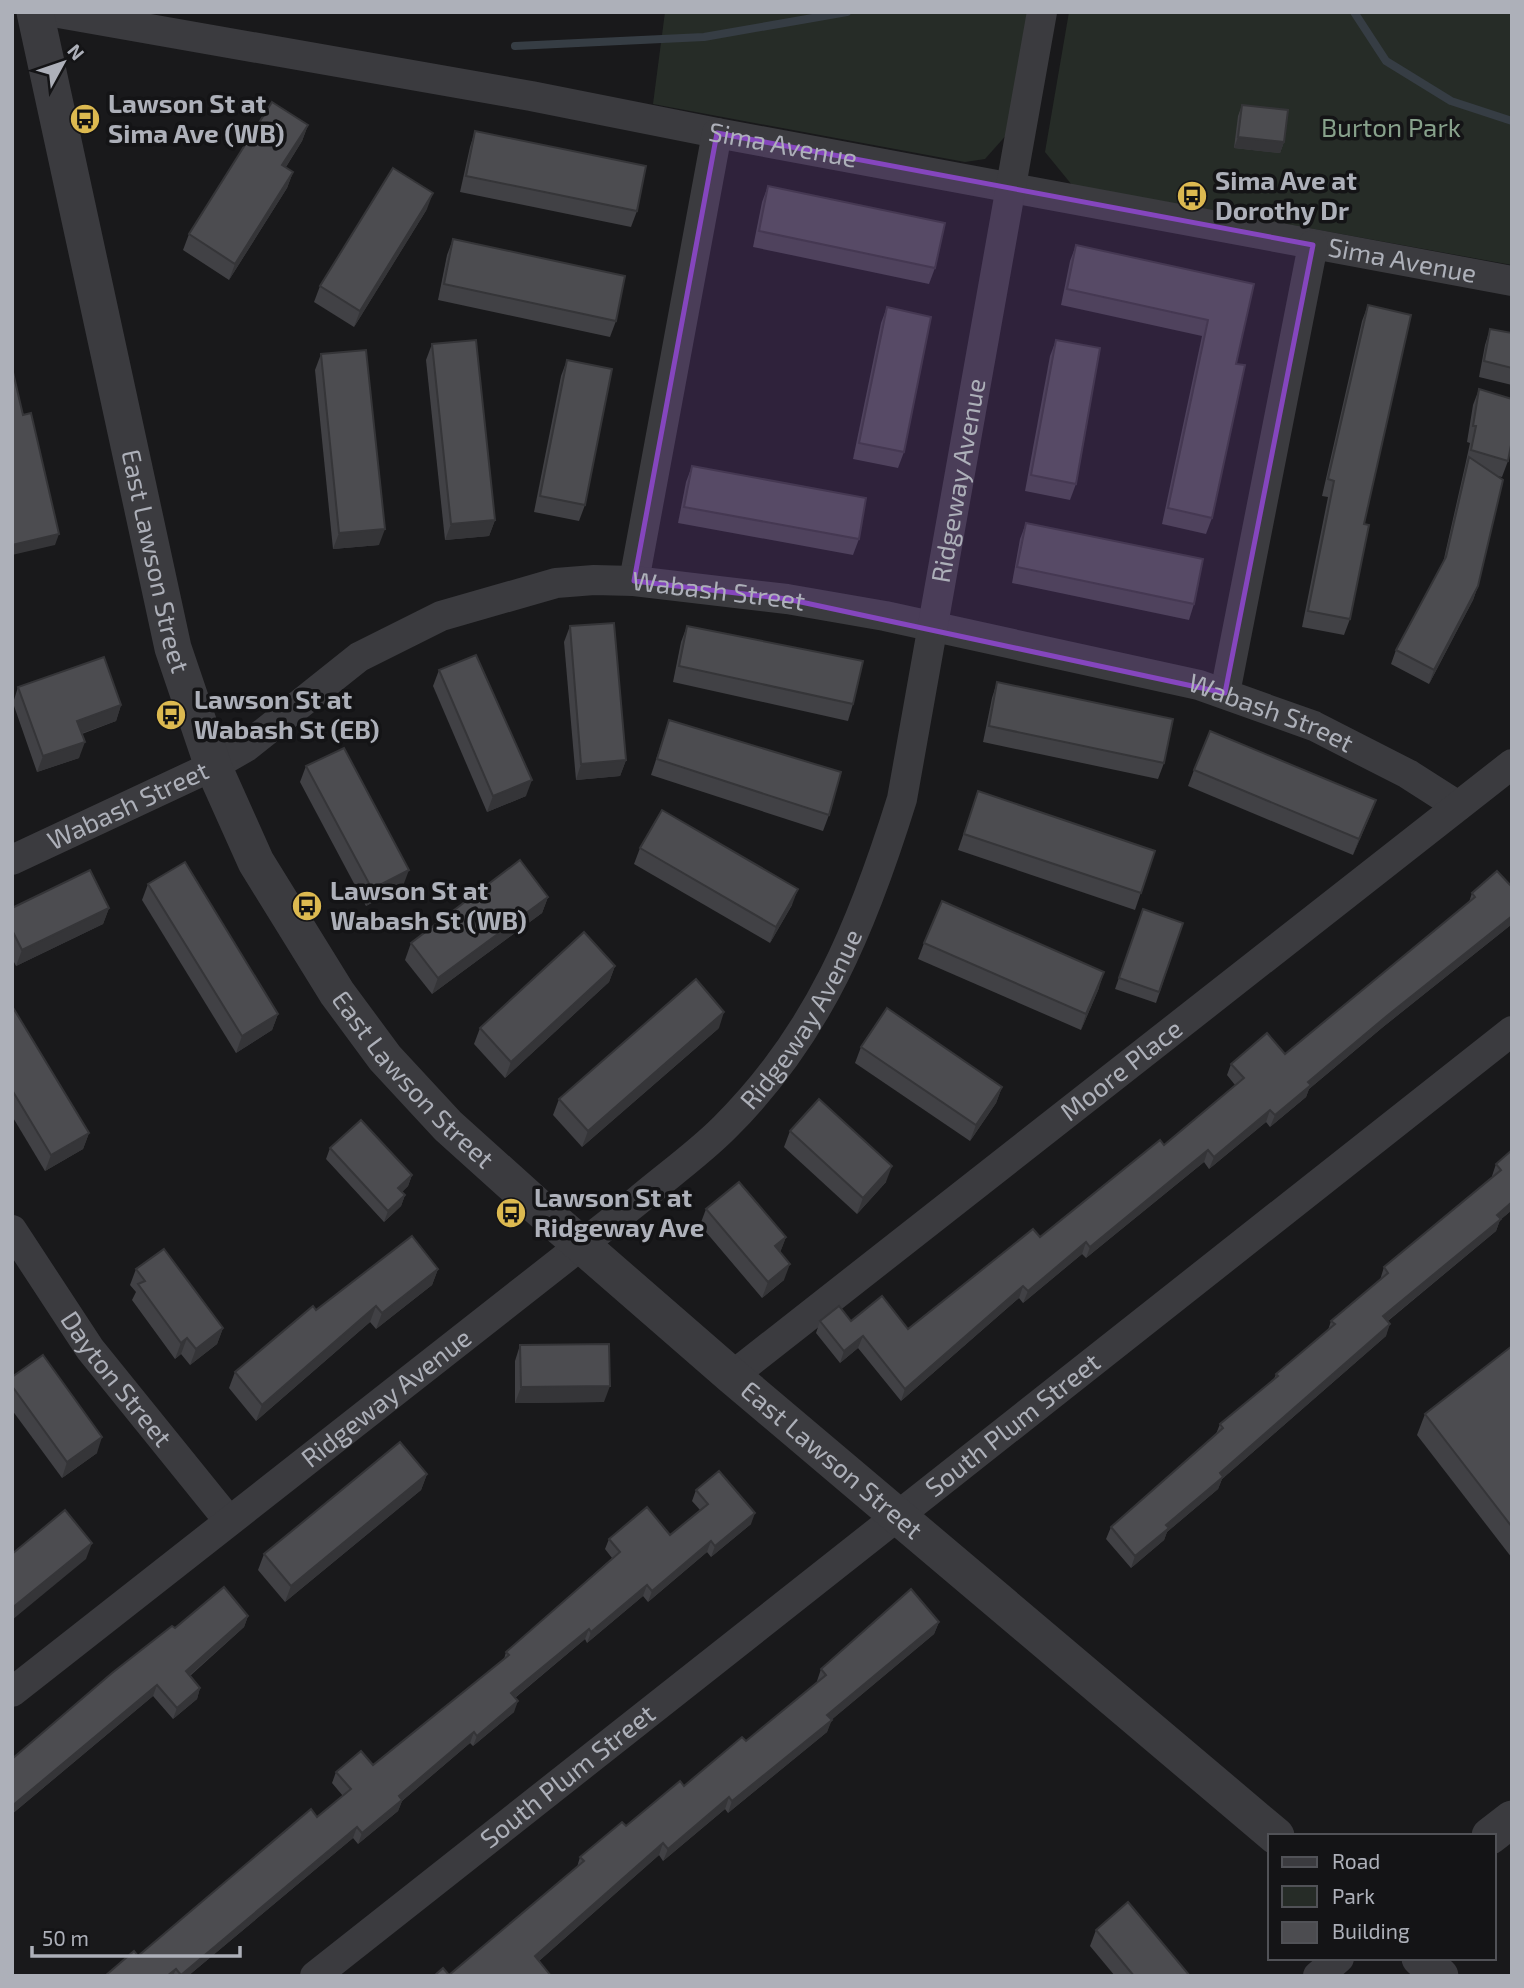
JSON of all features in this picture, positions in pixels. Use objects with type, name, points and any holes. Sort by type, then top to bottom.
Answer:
[{"type":"street","name":"East Lawson Street","points":[[35,12],[173,648],[213,766],[256,862],[296,930],[385,1058],[448,1126],[732,1376],[1274,1834]]},
{"type":"street","name":"Sima Avenue","points":[[53,12],[171,22],[717,133],[1512,281]]},
{"type":"street","name":"Ridgeway Avenue","points":[[12,1692],[582,1245],[723,1129],[806,1027],[827,993],[879,873],[902,799],[1042,12]]},
{"type":"street","points":[[634,581],[717,133]]},
{"type":"street","points":[[1225,693],[1313,245]]},
{"type":"street","name":"Wabash Street","points":[[12,860],[213,766],[246,747],[359,657],[441,616],[556,583],[594,579],[787,598],[1112,665],[1225,693],[1336,737],[1408,774],[1458,806]]},
{"type":"street","name":"Moore Place","points":[[732,1376],[1512,764]]},
{"type":"street","name":"South Plum Street","points":[[315,1976],[1512,1031]]},
{"type":"street","name":"Dayton Street","points":[[12,1230],[90,1349],[229,1521]]},
{"type":"street","points":[[1493,1834],[1512,1819]]},
{"type":"street","points":[[1318,1976],[1337,1960]]},
{"type":"street","points":[[1422,1960],[1440,1976]]},
{"type":"highlighted area","points":[[717,133],[1313,245],[1225,693],[787,599],[634,581]]},
{"type":"green space","points":[[665,12],[1029,12],[1009,132],[985,159],[965,162],[653,104]]},
{"type":"green space","name":"Burton Park","points":[[1069,12],[1512,12],[1512,265],[1072,185],[1045,152]]},
{"type":"building","points":[[272,102],[308,125],[282,165],[293,172],[235,264],[189,234]]},
{"type":"building","points":[[1242,105],[1288,110],[1284,142],[1238,137]]},
{"type":"building","points":[[475,131],[646,166],[637,211],[466,176]]},
{"type":"building","points":[[393,168],[433,193],[360,311],[320,286]]},
{"type":"building","points":[[768,186],[945,223],[935,268],[759,231]]},
{"type":"building","points":[[453,239],[625,276],[616,321],[444,284]]},
{"type":"building","points":[[1076,245],[1254,284],[1236,364],[1245,365],[1212,518],[1168,508],[1208,320],[1067,289]]},
{"type":"building","points":[[1368,305],[1411,315],[1364,524],[1369,525],[1350,619],[1308,611],[1334,481],[1328,479]]},
{"type":"building","points":[[887,307],[931,317],[904,452],[859,443]]},
{"type":"building","points":[[1490,329],[1512,333],[1512,368],[1484,361]]},
{"type":"building","points":[[476,340],[495,520],[451,524],[432,344]]},
{"type":"building","points":[[1056,340],[1100,348],[1076,484],[1031,475]]},
{"type":"building","points":[[366,350],[385,529],[339,533],[321,354]]},
{"type":"building","points":[[567,360],[612,369],[585,505],[540,496]]},
{"type":"building","points":[[12,368],[23,415],[31,413],[59,534],[12,545]]},
{"type":"building","points":[[1479,389],[1512,399],[1512,440],[1508,461],[1471,450]]},
{"type":"building","points":[[1469,457],[1503,480],[1478,586],[1434,670],[1396,650],[1446,557]]},
{"type":"building","points":[[692,466],[866,498],[859,539],[684,507]]},
{"type":"building","points":[[1026,523],[1203,559],[1194,604],[1017,567]]},
{"type":"building","points":[[614,623],[626,760],[581,764],[570,626]]},
{"type":"building","points":[[687,626],[863,661],[853,704],[679,666]]},
{"type":"building","points":[[476,655],[532,780],[493,796],[439,670]]},
{"type":"building","points":[[104,657],[121,705],[77,721],[85,742],[43,756],[18,687]]},
{"type":"building","points":[[997,682],[1173,719],[1164,763],[989,726]]},
{"type":"building","points":[[669,720],[841,772],[829,815],[657,759]]},
{"type":"building","points":[[1210,731],[1376,800],[1359,839],[1194,770]]},
{"type":"building","points":[[344,748],[409,870],[372,889],[306,766]]},
{"type":"building","points":[[978,791],[1155,851],[1141,893],[964,834]]},
{"type":"building","points":[[662,810],[798,889],[776,927],[640,848]]},
{"type":"building","points":[[520,860],[548,897],[438,978],[411,943]]},
{"type":"building","points":[[185,862],[278,1014],[242,1036],[148,884]]},
{"type":"building","points":[[90,870],[109,908],[22,950],[12,930],[12,908]]},
{"type":"building","points":[[1497,871],[1512,887],[1512,916],[1308,1082],[1311,1085],[1275,1115],[1270,1110],[1214,1157],[1208,1150],[1090,1247],[1086,1242],[1028,1291],[1023,1286],[905,1389],[863,1336],[844,1351],[820,1321],[839,1306],[851,1321],[882,1296],[908,1329],[1033,1229],[1040,1237],[1160,1140],[1164,1145],[1244,1078],[1231,1064],[1267,1033],[1285,1054],[1475,897],[1472,893]]},
{"type":"building","points":[[942,901],[1104,972],[1086,1014],[924,943]]},
{"type":"building","points":[[1143,909],[1183,923],[1159,992],[1119,978]]},
{"type":"building","points":[[584,932],[615,966],[511,1062],[480,1028]]},
{"type":"building","points":[[696,979],[724,1012],[588,1131],[559,1099]]},
{"type":"building","points":[[12,1006],[89,1133],[51,1155],[12,1090]]},
{"type":"building","points":[[887,1008],[1002,1087],[976,1125],[861,1047]]},
{"type":"building","points":[[819,1099],[892,1166],[863,1198],[790,1131]]},
{"type":"building","points":[[361,1120],[412,1175],[398,1188],[405,1195],[388,1211],[330,1148]]},
{"type":"building","points":[[1512,1150],[1512,1202],[1497,1215],[1501,1219],[1383,1316],[1390,1324],[1220,1473],[1223,1477],[1166,1525],[1169,1528],[1135,1556],[1111,1527],[1223,1428],[1220,1424],[1335,1324],[1331,1321],[1388,1273],[1384,1267],[1501,1170],[1496,1164]]},
{"type":"building","points":[[739,1182],[786,1237],[775,1246],[790,1264],[768,1282],[706,1209]]},
{"type":"building","points":[[412,1236],[438,1269],[382,1313],[376,1306],[262,1405],[235,1372],[313,1306],[316,1310]]},
{"type":"building","points":[[164,1249],[223,1328],[196,1349],[187,1338],[181,1343],[138,1284],[145,1281],[136,1269]]},
{"type":"building","points":[[609,1344],[610,1386],[521,1387],[520,1345]]},
{"type":"building","points":[[1512,1346],[1512,1527],[1425,1414]]},
{"type":"building","points":[[43,1355],[102,1437],[67,1462],[12,1386],[12,1377]]},
{"type":"building","points":[[400,1442],[427,1474],[291,1586],[264,1554]]},
{"type":"building","points":[[719,1471],[755,1513],[715,1546],[711,1541],[652,1591],[647,1585],[591,1632],[589,1629],[511,1693],[518,1701],[477,1736],[474,1732],[399,1796],[402,1800],[362,1833],[357,1827],[181,1975],[176,1969],[167,1976],[105,1976],[134,1951],[138,1956],[311,1809],[317,1817],[351,1789],[336,1772],[361,1751],[373,1765],[509,1655],[506,1652],[620,1552],[609,1539],[647,1507],[670,1535],[708,1504],[696,1490]]},
{"type":"building","points":[[65,1510],[92,1543],[12,1608],[12,1554]]},
{"type":"building","points":[[224,1587],[248,1616],[186,1671],[200,1688],[177,1708],[157,1685],[12,1806],[12,1759],[112,1673],[172,1626],[175,1628]]},
{"type":"building","points":[[911,1589],[939,1622],[827,1715],[832,1720],[732,1801],[729,1797],[668,1849],[663,1843],[535,1956],[551,1976],[434,1976],[443,1968],[449,1975],[584,1861],[580,1857],[622,1822],[626,1826],[680,1781],[684,1786],[742,1737],[746,1741],[826,1675],[821,1669]]},
{"type":"building","points":[[1128,1902],[1190,1976],[1134,1976],[1096,1930]]},
{"type":"waterway","points":[[515,46],[704,37],[847,12]]},
{"type":"waterway","points":[[1354,12],[1386,61],[1451,101],[1512,121]]},
{"type":"place","name":"Lawson St at Sima Ave (WB)","points":[[85,119]]},
{"type":"place","name":"Sima Ave at Dorothy Dr","points":[[1192,196]]},
{"type":"place","name":"Lawson St at Wabash St (EB)","points":[[171,715]]},
{"type":"place","name":"Lawson St at Wabash St (WB)","points":[[307,906]]},
{"type":"place","name":"Lawson St at Ridgeway Ave","points":[[511,1213]]}]
